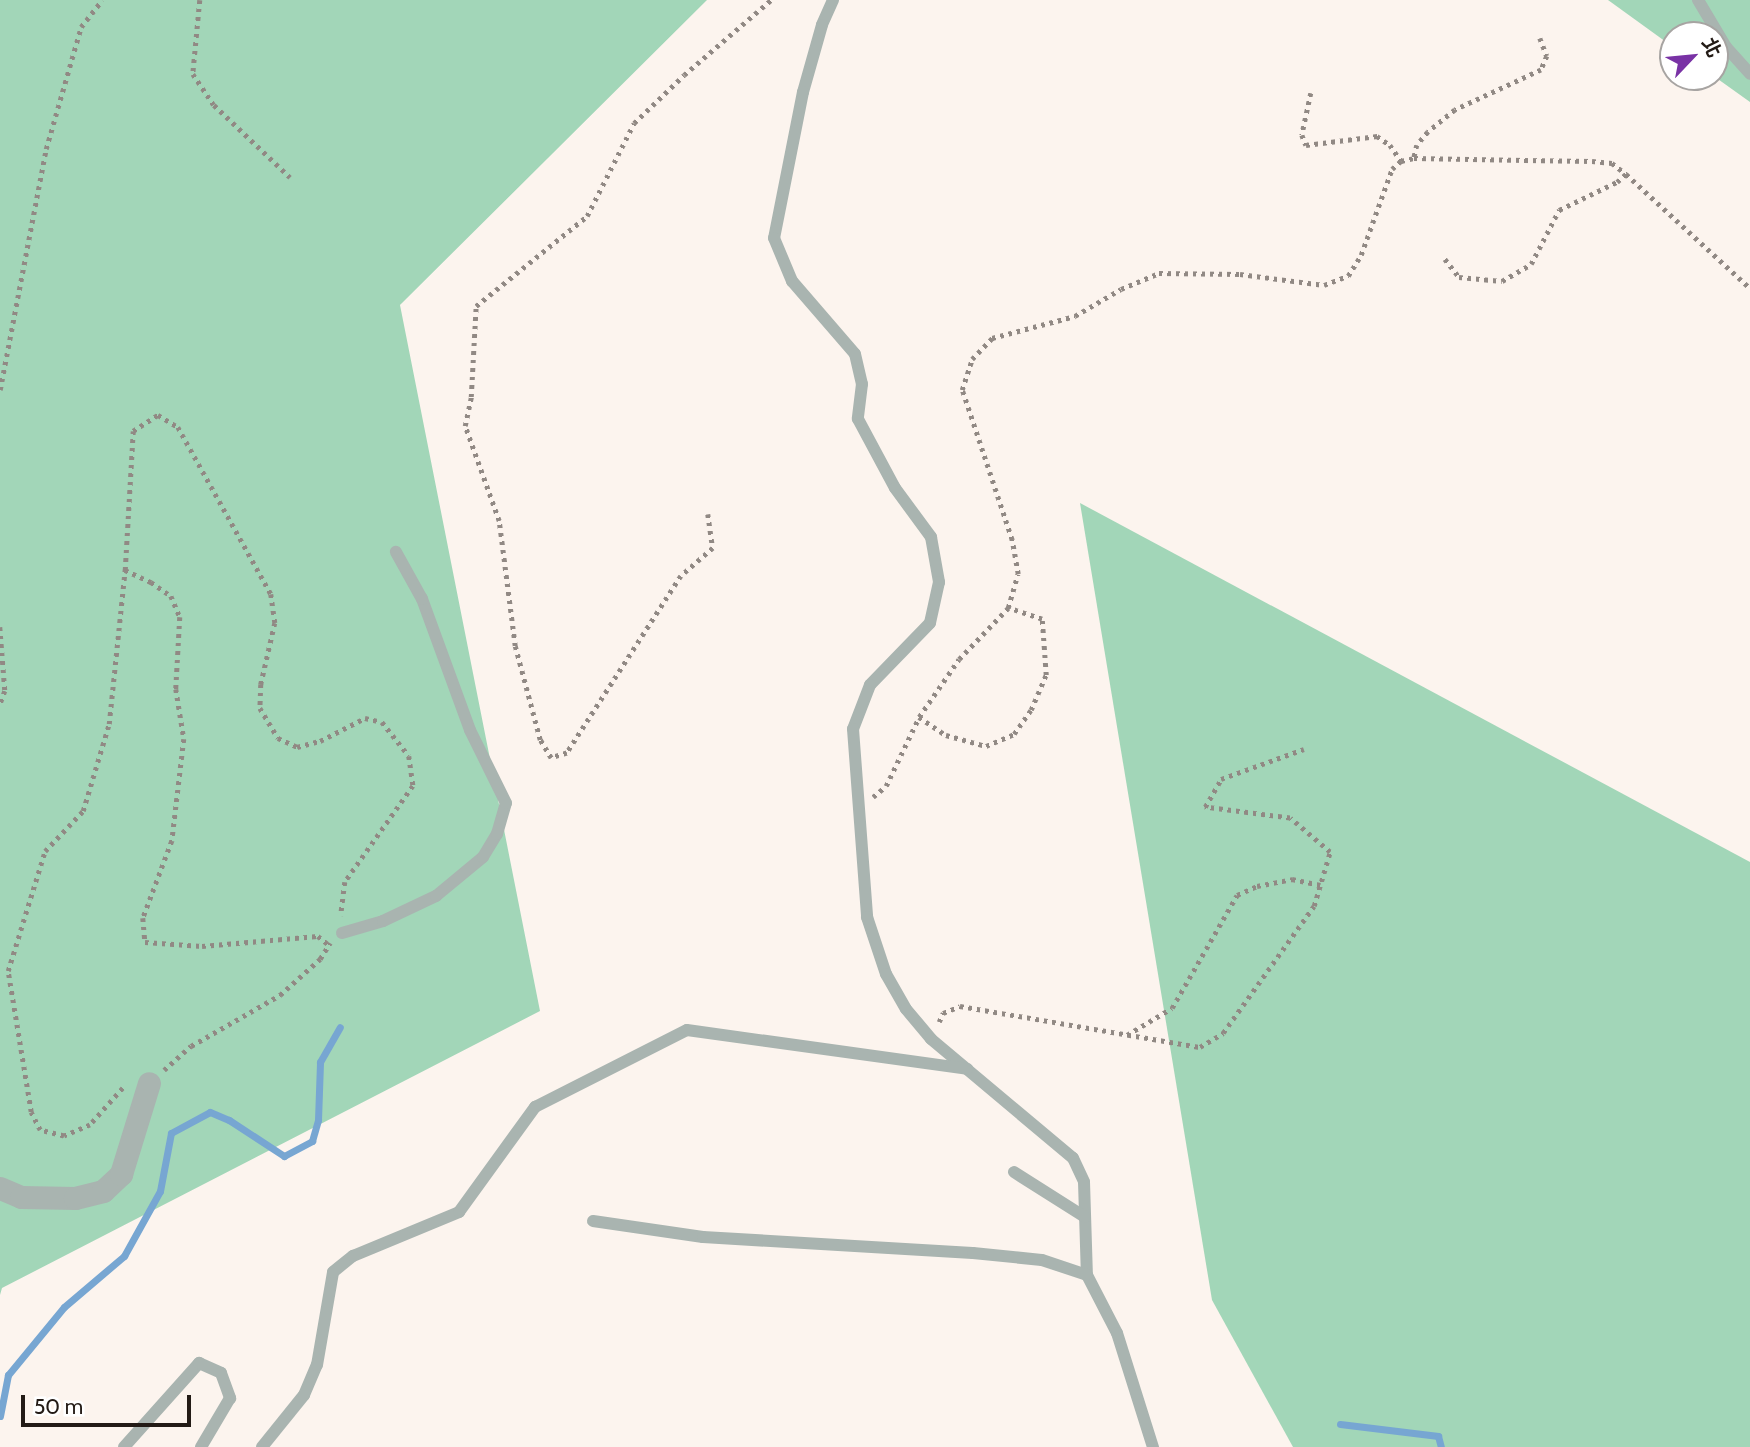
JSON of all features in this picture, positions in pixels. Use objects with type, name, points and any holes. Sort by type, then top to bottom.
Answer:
[{"type":"street","points":[[0,1188],[21,1196],[75,1198],[103,1191],[121,1174],[149,1083]]},
{"type":"lane","points":[[833,0],[822,24],[803,92],[774,238],[792,281],[855,354],[862,384],[858,419],[895,488],[931,537],[939,582],[930,623],[870,685],[853,729],[867,917],[886,974],[905,1009],[930,1039],[1073,1158],[1084,1182],[1087,1275],[1117,1334],[1153,1447]]},
{"type":"lane","points":[[1698,0],[1726,47],[1750,74]]},
{"type":"lane","points":[[342,933],[383,922],[436,896],[483,857],[497,834],[506,803],[470,730],[422,599],[396,552]]},
{"type":"lane","points":[[262,1447],[304,1395],[317,1365],[333,1272],[354,1256],[459,1212],[535,1107],[687,1030],[967,1069]]},
{"type":"lane","points":[[1014,1172],[1085,1217]]},
{"type":"lane","points":[[593,1221],[702,1237],[1028,1259],[1087,1275]]},
{"type":"lane","points":[[124,1447],[199,1363],[221,1373],[230,1398],[201,1447]]},
{"type":"path","points":[[0,390],[46,149],[80,27],[103,0]]},
{"type":"path","points":[[200,0],[193,74],[214,105],[290,177]]},
{"type":"path","points":[[708,514],[712,548],[681,576],[568,753],[551,758],[540,740],[515,646],[499,521],[465,426],[471,397],[477,306],[587,216],[634,123],[684,75],[771,0]]},
{"type":"path","points":[[1414,158],[1417,145],[1428,132],[1455,110],[1541,70],[1546,56],[1541,38]]},
{"type":"path","points":[[1311,93],[1302,135],[1306,145],[1323,146],[1377,136],[1390,145],[1401,161]]},
{"type":"path","points":[[858,810],[886,786],[919,717],[959,659],[1007,608],[1018,573],[1012,540],[962,390],[972,359],[992,338],[1075,316],[1121,289],[1159,273],[1240,274],[1324,285],[1348,276],[1361,256],[1392,169],[1401,161],[1414,158],[1612,163],[1750,288]]},
{"type":"path","points":[[1445,259],[1459,277],[1502,281],[1531,264],[1559,210],[1617,182],[1626,174]]},
{"type":"path","points":[[158,415],[178,427],[271,594],[275,624],[261,684],[260,708],[278,738],[297,747],[320,741],[365,718],[382,722],[409,756],[414,786],[345,882],[340,923],[342,933],[328,945],[320,959],[280,995],[191,1046],[149,1083],[127,1084],[90,1125],[64,1136],[40,1130],[31,1112],[8,971],[45,850],[83,811],[109,724],[125,570],[133,431],[158,415]]},
{"type":"path","points":[[125,570],[151,582],[171,596],[180,617],[176,689],[184,739],[172,841],[143,918],[145,942],[202,946],[318,936],[328,945]]},
{"type":"path","points":[[919,717],[946,735],[986,746],[1014,734],[1031,710],[1046,675],[1042,619],[1007,608]]},
{"type":"path","points":[[0,627],[5,691],[0,705]]},
{"type":"path","points":[[930,1039],[943,1013],[960,1006],[1200,1047],[1223,1033],[1314,906],[1330,852],[1290,818],[1205,807],[1221,779],[1304,750]]},
{"type":"path","points":[[1126,1035],[1172,1008],[1237,895],[1257,886],[1292,879],[1320,885]]},
{"type":"green space","points":[[0,0],[707,0],[400,305],[540,1011],[2,1288],[0,1295]]},
{"type":"green space","points":[[1608,0],[1750,0],[1750,102],[1729,87],[1729,21],[1659,21],[1659,37]]},
{"type":"green space","points":[[1080,503],[1750,862],[1750,1447],[1293,1447],[1212,1300]]},
{"type":"waterway","points":[[0,1416],[8,1375],[64,1307],[124,1256],[160,1191],[171,1133],[210,1112],[229,1120],[284,1156],[312,1141],[318,1120],[320,1062],[340,1027]]},
{"type":"waterway","points":[[1340,1424],[1438,1436],[1441,1447]]}]
